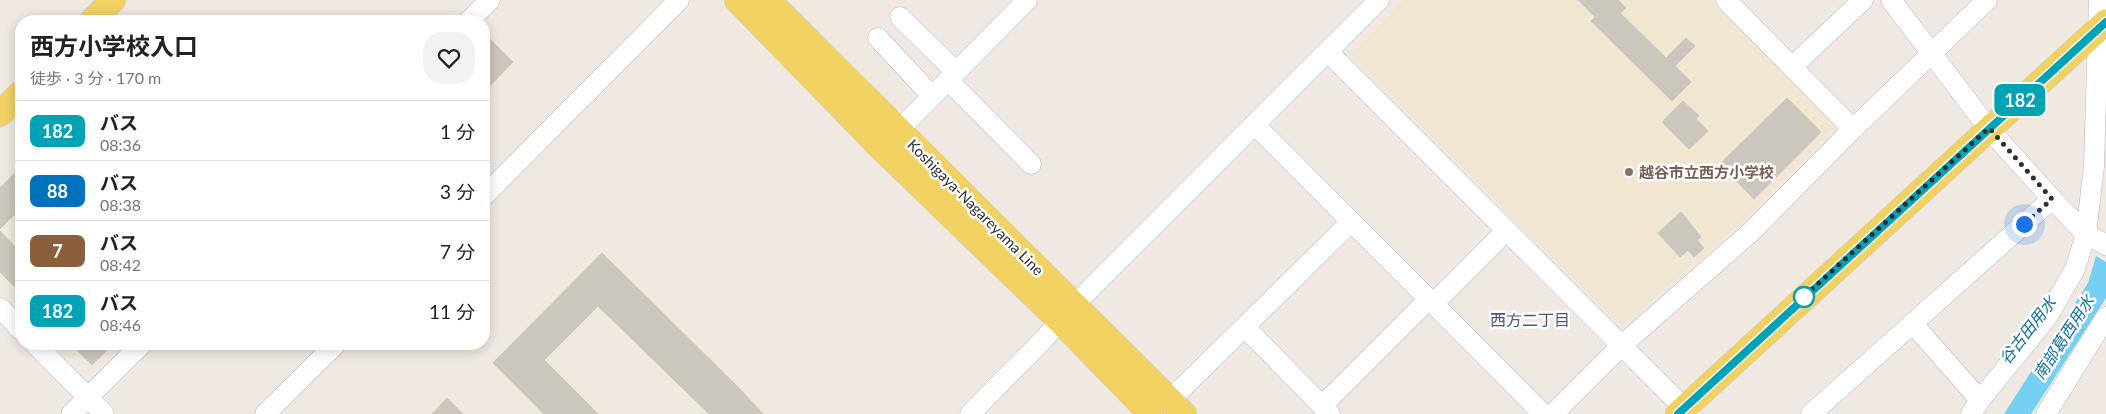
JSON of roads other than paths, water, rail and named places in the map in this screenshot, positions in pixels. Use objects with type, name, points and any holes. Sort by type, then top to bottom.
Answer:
[{"type":"main road","points":[[98,15],[114,0]]},
{"type":"main road","name":"Koshigaya-Nagareyama Line","points":[[737,0],[879,146],[1067,313],[1168,409]]},
{"type":"main road","name":"Koshigaya-Nagareyama Line","points":[[768,0],[899,130],[1067,313]]},
{"type":"main road","points":[[1684,412],[2102,25]]},
{"type":"main road","points":[[0,114],[15,99]]},
{"type":"street","points":[[475,15],[490,0]]},
{"type":"street","points":[[490,190],[679,0]]},
{"type":"street","points":[[899,130],[1027,0]]},
{"type":"street","points":[[1726,0],[1852,129]]},
{"type":"street","points":[[1792,67],[1863,0]]},
{"type":"street","points":[[1891,0],[1989,128],[2086,234],[2106,245]]},
{"type":"street","points":[[1553,414],[1621,346],[1751,232],[1852,129],[1987,0]]},
{"type":"street","points":[[1913,324],[1975,407],[2048,316],[2075,269],[2086,234],[2094,166],[2102,25],[2100,0]]},
{"type":"street","points":[[970,414],[1067,313],[1328,52],[1372,2]]},
{"type":"street","points":[[900,17],[1031,164]]},
{"type":"street","points":[[878,38],[932,96]]},
{"type":"street","points":[[1328,52],[1621,346],[1684,412]]},
{"type":"street","points":[[1254,124],[1543,414]]},
{"type":"street","points":[[1821,411],[1913,324],[2052,199]]},
{"type":"street","points":[[1168,409],[1245,327],[1351,222]]},
{"type":"street","points":[[1245,327],[1326,410],[1430,302],[1506,231]]},
{"type":"street","points":[[0,308],[15,324]]},
{"type":"street","points":[[2046,414],[2106,317]]},
{"type":"street","points":[[41,350],[104,414]]},
{"type":"street","points":[[71,414],[136,350]]},
{"type":"street","points":[[265,414],[330,350]]},
{"type":"water","name":"南部葛西用水","points":[[2096,256],[2106,262],[2106,298],[2031,414],[2004,414],[2088,283]]},
{"type":"place","name":"越谷市立西方小学校","points":[[1629,172]]},
{"type":"district","name":"西方二丁目","points":[[1530,319]]},
{"type":"water label","name":"谷古田用水","points":[[2027,330]]}]
